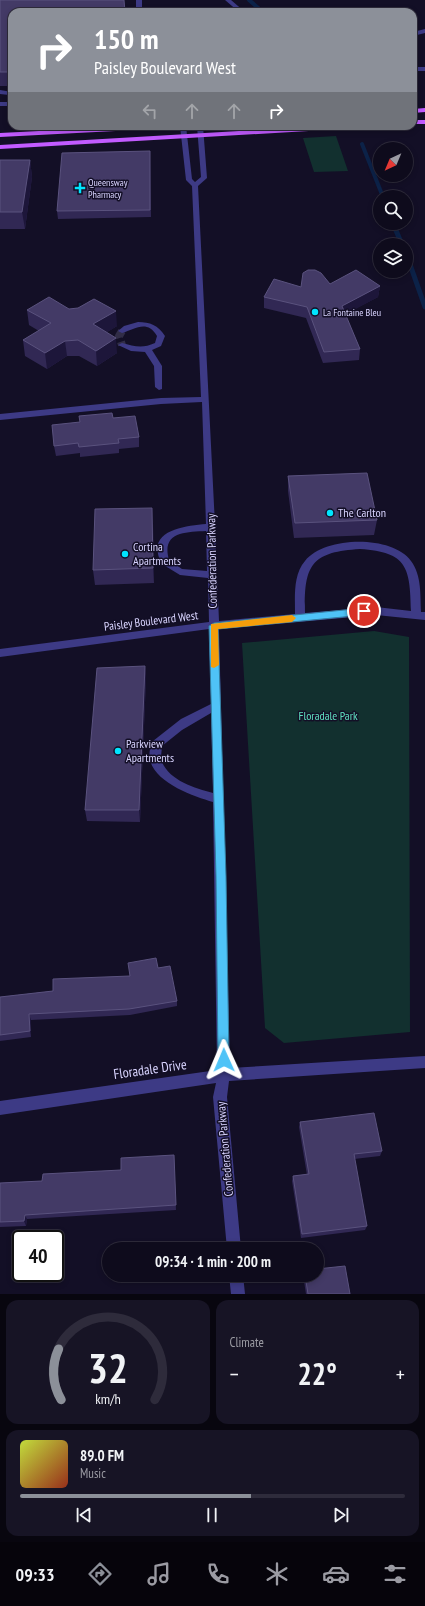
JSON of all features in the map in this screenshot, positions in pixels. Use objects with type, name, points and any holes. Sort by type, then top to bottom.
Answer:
[{"type":"main road","points":[[0,136],[104,130]]},
{"type":"main road","points":[[0,147],[288,130]]},
{"type":"street","points":[[228,0],[237,8]]},
{"type":"street","name":"Confederation Parkway","points":[[183,130],[189,180],[195,185],[212,527],[224,1075],[220,1097],[233,1242]]},
{"type":"street","points":[[195,185],[204,178],[200,130]]},
{"type":"street","points":[[122,331],[137,325],[156,328],[161,336],[158,344],[147,349],[133,350],[122,345]]},
{"type":"street","points":[[147,349],[158,366],[159,387]]},
{"type":"street","points":[[0,417],[161,401],[205,399]]},
{"type":"street","points":[[212,527],[184,529],[168,535],[164,540],[162,549],[165,562],[180,572],[213,575]]},
{"type":"street","points":[[300,618],[301,582],[303,572],[309,562],[318,554],[328,549],[367,545],[388,549],[401,554],[413,575],[421,616]]},
{"type":"street","name":"Paisley Boulevard West","points":[[0,653],[176,629],[376,611],[421,616]]},
{"type":"street","points":[[216,706],[194,716],[157,744],[156,762],[170,780],[194,792],[219,799]]},
{"type":"street","name":"Floradale Drive","points":[[0,1108],[224,1075],[425,1062]]},
{"type":"street","points":[[237,1282],[238,1294]]},
{"type":"green space","points":[[336,136],[348,171],[314,172],[303,138]]},
{"type":"green space","name":"Floradale Park","points":[[374,631],[409,637],[410,1032],[284,1043],[265,1028],[242,643]]},
{"type":"building","points":[[0,0],[124,0],[125,8],[8,8],[8,72],[0,72]]},
{"type":"building","points":[[150,151],[150,210],[57,211],[62,153]]},
{"type":"building","points":[[0,160],[30,160],[22,212],[0,212]]},
{"type":"building","points":[[308,270],[315,270],[321,273],[330,284],[356,270],[380,286],[342,306],[360,349],[324,352],[307,307],[264,297],[274,279],[301,287],[303,273]]},
{"type":"building","points":[[49,297],[69,309],[78,308],[94,299],[116,311],[93,324],[116,338],[96,351],[78,340],[65,341],[45,353],[23,340],[51,323],[27,310]]},
{"type":"building","points":[[112,413],[113,418],[135,416],[139,437],[118,439],[119,443],[79,447],[78,443],[54,446],[52,425],[80,422],[79,416]]},
{"type":"building","name":"The Carlton","points":[[367,473],[377,520],[295,523],[288,476]]},
{"type":"building","name":"Cortina Apartments","points":[[152,508],[153,568],[93,570],[95,509]]},
{"type":"building","name":"Parkview Apartments","points":[[145,666],[139,810],[85,810],[97,668]]},
{"type":"building","points":[[156,958],[158,968],[170,966],[177,1001],[129,1009],[29,1014],[30,1031],[0,1035],[0,997],[53,991],[53,979],[130,976],[128,963]]},
{"type":"building","points":[[374,1113],[382,1151],[354,1154],[367,1226],[302,1234],[293,1176],[309,1174],[300,1122]]},
{"type":"building","points":[[174,1155],[176,1205],[25,1215],[24,1221],[0,1222],[0,1183],[42,1181],[43,1174],[121,1170],[121,1158]]},
{"type":"building","points":[[345,1266],[350,1294],[308,1294],[306,1282],[324,1282],[324,1268]]},
{"type":"waterway","points":[[249,0],[258,8]]},
{"type":"waterway","points":[[362,144],[380,190]]},
{"type":"waterway","points":[[396,230],[399,238]]},
{"type":"waterway","points":[[413,273],[425,307]]},
{"type":"tunnel","points":[[122,331],[119,336],[122,345]]},
{"type":"slow traffic","points":[[214,665],[214,626],[292,618]]},
{"type":"place","name":"Queensway Pharmacy","points":[[80,188]]},
{"type":"place","name":"La Fontaine Bleu","points":[[315,312]]},
{"type":"place","name":"The Carlton","points":[[330,513]]},
{"type":"place","name":"Cortina Apartments","points":[[125,554]]},
{"type":"place","name":"Parkview Apartments","points":[[118,751]]},
{"type":"route","points":[[224,1060],[221,876],[214,626],[364,611]]}]
